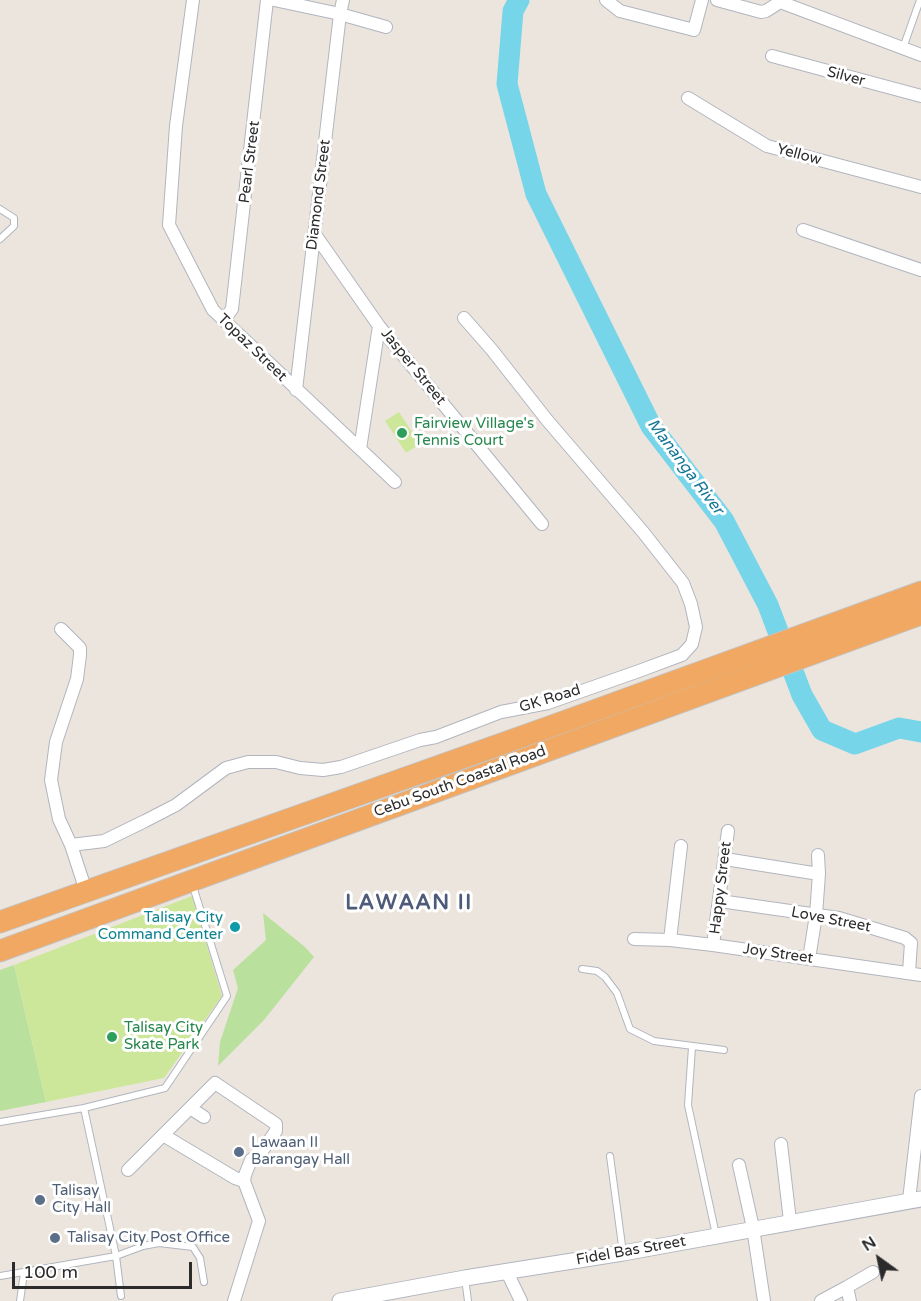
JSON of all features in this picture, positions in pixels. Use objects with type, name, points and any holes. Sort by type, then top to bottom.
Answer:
[{"type":"highway","name":"Cebu South Coastal Road","points":[[0,951],[192,882],[921,592]]},
{"type":"highway","name":"Cebu South Coastal Road","points":[[0,921],[921,614]]},
{"type":"street","name":"Topaz Street","points":[[193,0],[176,126],[169,225],[213,310],[395,482]]},
{"type":"street","name":"Pearl Street","points":[[224,320],[232,309],[267,0]]},
{"type":"street","points":[[274,0],[340,14],[386,27]]},
{"type":"street","name":"Diamond Street","points":[[296,390],[343,0]]},
{"type":"street","points":[[606,0],[620,11],[694,30],[702,0]]},
{"type":"street","points":[[717,0],[761,12],[781,1],[921,55]]},
{"type":"street","name":"Silver","points":[[772,56],[921,96]]},
{"type":"street","name":"Yellow","points":[[688,98],[766,146],[921,187]]},
{"type":"street","points":[[804,230],[921,270]]},
{"type":"street","name":"Jasper Street","points":[[314,233],[379,326],[542,524]]},
{"type":"street","name":"GK Road","points":[[71,845],[104,841],[145,821],[176,805],[226,768],[248,762],[276,762],[300,768],[323,770],[341,767],[420,740],[436,737],[501,712],[548,703],[682,655],[692,644],[696,627],[692,604],[683,583],[464,318]]},
{"type":"street","points":[[360,449],[379,326]]},
{"type":"street","points":[[61,630],[80,648],[80,655],[77,679],[56,741],[51,780],[59,819],[71,845],[86,891]]},
{"type":"street","name":"Happy Street","points":[[713,945],[728,831]]},
{"type":"street","points":[[670,940],[681,846]]},
{"type":"street","points":[[809,958],[816,915],[819,855]]},
{"type":"street","points":[[725,859],[819,874]]},
{"type":"street","name":"Love Street","points":[[720,901],[847,920],[909,940],[915,973]]},
{"type":"street","name":"Joy Street","points":[[634,939],[713,945],[915,973]]},
{"type":"street","points":[[128,1170],[215,1083],[276,1124],[276,1131],[262,1151],[251,1160],[244,1181],[259,1217],[234,1301]]},
{"type":"street","points":[[915,1199],[921,1096]]},
{"type":"street","points":[[190,1108],[204,1117]]},
{"type":"street","points":[[163,1135],[235,1178],[244,1181]]},
{"type":"street","points":[[781,1144],[790,1221]]},
{"type":"street","points":[[739,1165],[753,1228],[764,1301]]},
{"type":"street","name":"Fidel Bas Street","points":[[340,1301],[395,1296],[465,1278],[623,1253],[915,1199]]},
{"type":"street","points":[[507,1272],[521,1301]]},
{"type":"street","points":[[821,1301],[873,1272]]},
{"type":"street","points":[[847,1287],[850,1301]]},
{"type":"lane","points":[[903,48],[920,0]]},
{"type":"lane","points":[[0,209],[14,219],[14,226],[0,239]]},
{"type":"lane","points":[[0,1122],[84,1108],[165,1089],[227,996],[192,882]]},
{"type":"lane","points":[[582,969],[597,971],[605,977],[617,993],[630,1029],[654,1041],[724,1050]]},
{"type":"lane","points":[[692,1047],[688,1105],[717,1236]]},
{"type":"lane","points":[[84,1108],[116,1256],[121,1296]]},
{"type":"lane","points":[[610,1156],[623,1253]]},
{"type":"lane","points":[[0,1276],[116,1256],[159,1243],[193,1247],[200,1258],[204,1282]]},
{"type":"lane","points":[[20,1301],[24,1273]]},
{"type":"lane","points":[[465,1278],[468,1301]]},
{"type":"green space","name":"Fairview Village's Tennis Court","points":[[399,412],[420,444],[406,453],[385,421]]},
{"type":"green space","name":"Talisay City Skate Park","points":[[192,896],[222,996],[164,1078],[46,1102],[14,965]]},
{"type":"green space","points":[[263,913],[314,957],[264,1020],[218,1066],[220,1042],[238,988],[233,970],[266,940]]},
{"type":"green space","points":[[14,965],[46,1102],[0,1111],[0,970]]},
{"type":"waterway","name":"Mananga River","points":[[519,0],[513,11],[507,84],[536,194],[651,426],[724,521],[768,605],[802,695],[822,730],[855,744],[899,728],[921,732]]},
{"type":"place","name":"Fairview Village's Tennis Court","points":[[402,433]]},
{"type":"place","name":"Talisay City Command Center","points":[[235,927]]},
{"type":"place","name":"Talisay City Skate Park","points":[[112,1037]]},
{"type":"place","name":"Lawaan II Barangay Hall","points":[[239,1152]]},
{"type":"place","name":"Talisay City Hall","points":[[40,1200]]},
{"type":"place","name":"Talisay City Post Office","points":[[55,1238]]},
{"type":"district","name":"LAWAAN II","points":[[409,903]]}]
